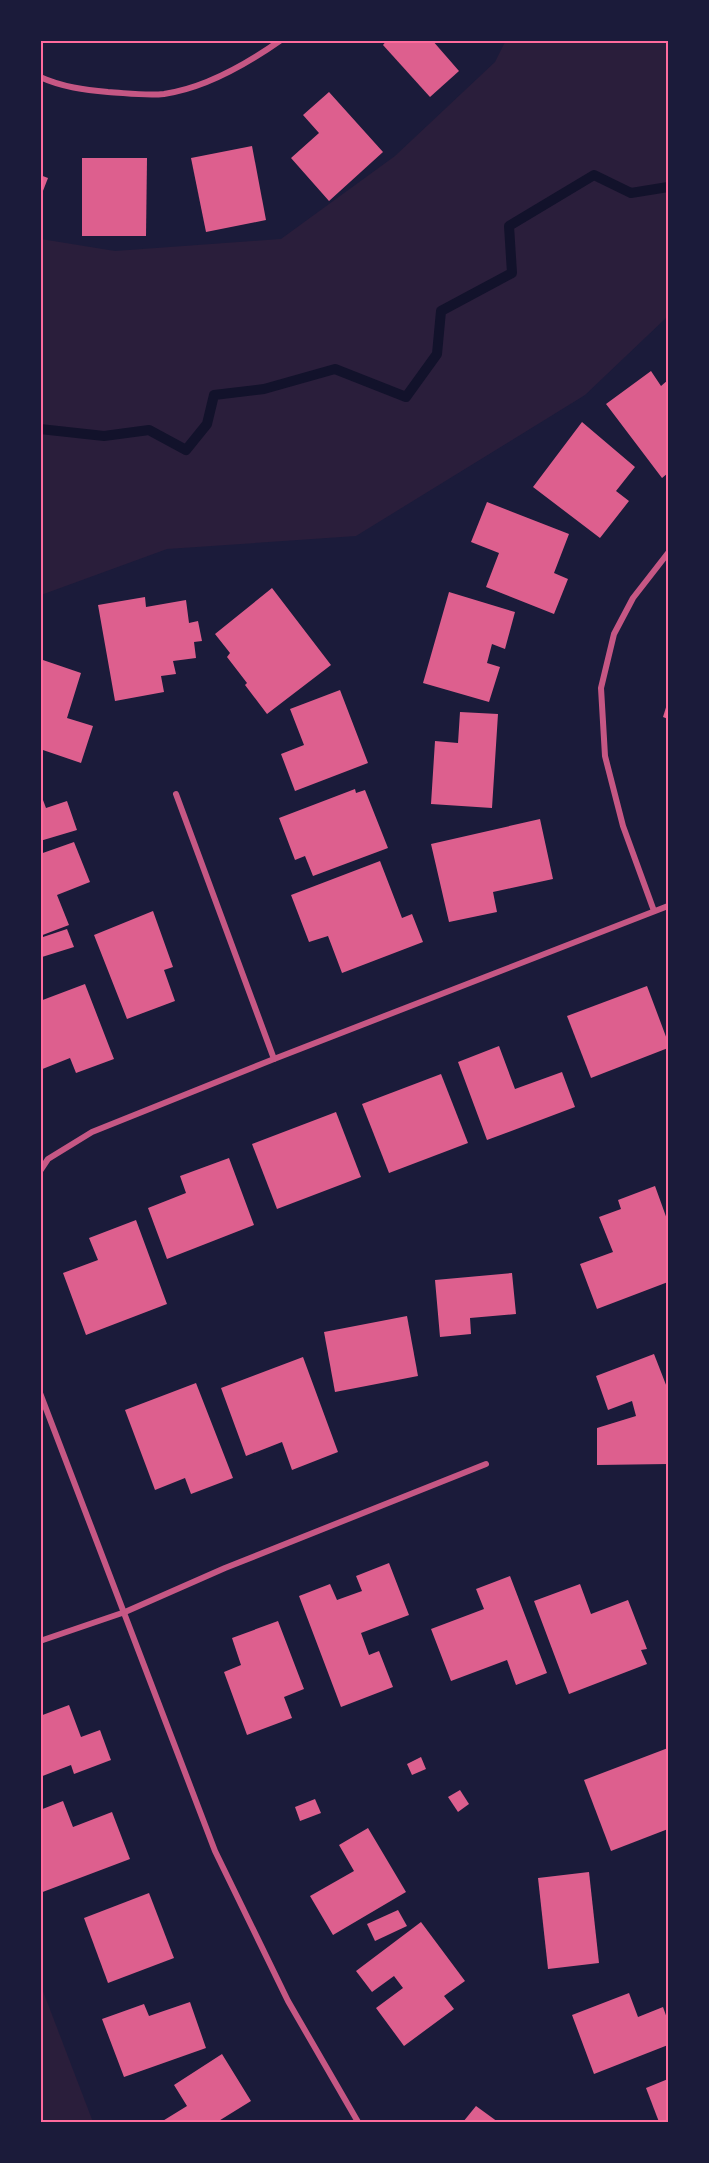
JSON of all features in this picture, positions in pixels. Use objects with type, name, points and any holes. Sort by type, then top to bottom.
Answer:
[{"type":"street","points":[[40,77],[72,88],[135,94],[163,94],[195,86],[255,59],[281,40]]},
{"type":"street","points":[[654,911],[623,826],[605,756],[602,688],[614,634],[633,598],[669,554]]},
{"type":"street","points":[[176,794],[274,1059]]},
{"type":"street","points":[[40,1172],[48,1159],[92,1132],[669,906]]},
{"type":"street","points":[[40,1156],[48,1159]]},
{"type":"street","points":[[40,1393],[216,1851],[288,2001],[358,2122]]},
{"type":"street","points":[[40,1641],[125,1612],[225,1568],[486,1464]]},
{"type":"shaded area","points":[[506,40],[668,41],[668,316],[585,395],[356,536],[167,549],[41,595],[41,239],[115,251],[281,239],[395,156],[495,62]]},
{"type":"shaded area","points":[[41,1986],[93,2122],[41,2122]]},
{"type":"building","points":[[387,40],[432,40],[459,71],[430,97],[383,45]]},
{"type":"building","points":[[329,92],[383,152],[329,201],[291,158],[319,133],[303,115]]},
{"type":"building","points":[[252,146],[266,220],[206,232],[191,158]]},
{"type":"building","points":[[82,158],[147,158],[146,236],[82,236]]},
{"type":"building","points":[[40,175],[48,178],[41,196],[40,196]]},
{"type":"building","points":[[651,371],[661,386],[668,380],[668,473],[662,478],[606,404]]},
{"type":"building","points":[[582,422],[635,467],[616,491],[629,501],[600,538],[533,487]]},
{"type":"building","points":[[487,502],[569,534],[554,573],[568,579],[554,614],[486,587],[499,553],[471,542]]},
{"type":"building","points":[[272,588],[331,665],[267,714],[245,685],[247,683],[227,657],[230,653],[215,634]]},
{"type":"building","points":[[449,592],[515,612],[505,649],[492,644],[487,663],[500,667],[489,702],[423,683]]},
{"type":"building","points":[[145,597],[146,607],[186,600],[189,623],[198,621],[202,641],[194,642],[196,658],[173,661],[176,674],[161,676],[164,692],[115,701],[98,605]]},
{"type":"building","points":[[40,659],[81,673],[67,718],[93,726],[81,763],[40,749]]},
{"type":"building","points":[[340,690],[368,763],[295,791],[281,754],[304,745],[290,709]]},
{"type":"building","points":[[668,701],[668,719],[663,717]]},
{"type":"building","points":[[460,712],[498,714],[492,808],[431,804],[435,741],[458,743]]},
{"type":"building","points":[[355,789],[356,793],[365,790],[388,848],[313,876],[305,856],[295,860],[279,818]]},
{"type":"building","points":[[40,792],[46,808],[67,801],[77,830],[40,841]]},
{"type":"building","points":[[540,819],[553,879],[493,892],[497,912],[449,922],[431,844]]},
{"type":"building","points":[[74,842],[90,882],[57,895],[69,925],[40,936],[40,854]]},
{"type":"building","points":[[380,861],[402,918],[412,914],[423,942],[342,973],[328,936],[309,942],[291,895]]},
{"type":"building","points":[[153,911],[173,967],[164,970],[175,1001],[127,1019],[94,935]]},
{"type":"building","points":[[67,929],[74,947],[42,957],[40,938]]},
{"type":"building","points":[[85,984],[114,1059],[76,1073],[70,1058],[40,1070],[40,1001]]},
{"type":"building","points":[[647,986],[668,1042],[668,1048],[591,1078],[567,1016]]},
{"type":"building","points":[[499,1046],[515,1089],[562,1072],[575,1107],[487,1140],[458,1062]]},
{"type":"building","points":[[441,1074],[468,1143],[389,1173],[362,1104]]},
{"type":"building","points":[[336,1112],[361,1177],[277,1209],[252,1144]]},
{"type":"building","points":[[229,1158],[254,1225],[167,1259],[148,1208],[186,1193],[180,1176]]},
{"type":"building","points":[[655,1186],[668,1222],[668,1282],[597,1309],[580,1264],[613,1252],[599,1217],[621,1209],[618,1200]]},
{"type":"building","points":[[136,1220],[167,1304],[86,1335],[63,1273],[98,1260],[89,1238]]},
{"type":"building","points":[[512,1273],[516,1314],[470,1318],[471,1334],[440,1337],[435,1280]]},
{"type":"building","points":[[407,1316],[418,1376],[335,1392],[324,1332]]},
{"type":"building","points":[[654,1354],[668,1390],[668,1464],[597,1465],[597,1428],[636,1416],[632,1401],[608,1410],[596,1376]]},
{"type":"building","points":[[303,1357],[338,1452],[292,1470],[282,1442],[246,1456],[221,1388]]},
{"type":"building","points":[[196,1383],[233,1478],[191,1494],[185,1478],[155,1490],[125,1410]]},
{"type":"building","points":[[389,1563],[409,1615],[361,1633],[369,1655],[379,1651],[393,1687],[341,1707],[299,1596],[330,1584],[337,1600],[362,1591],[356,1576]]},
{"type":"building","points":[[510,1576],[547,1673],[516,1685],[507,1660],[451,1681],[431,1629],[484,1609],[476,1589]]},
{"type":"building","points":[[580,1584],[591,1614],[628,1600],[647,1649],[641,1650],[647,1664],[569,1694],[534,1601]]},
{"type":"building","points":[[278,1621],[304,1689],[284,1697],[292,1718],[247,1735],[224,1672],[241,1665],[232,1638]]},
{"type":"building","points":[[69,1705],[81,1737],[100,1730],[111,1760],[74,1774],[71,1765],[40,1777],[40,1716]]},
{"type":"building","points":[[668,1748],[668,1829],[611,1851],[584,1780]]},
{"type":"building","points":[[421,1757],[426,1769],[412,1775],[407,1764]]},
{"type":"building","points":[[460,1790],[469,1804],[458,1812],[448,1797]]},
{"type":"building","points":[[315,1799],[321,1813],[300,1821],[295,1807]]},
{"type":"building","points":[[63,1801],[73,1827],[112,1812],[130,1859],[40,1893],[40,1810]]},
{"type":"building","points":[[368,1828],[406,1892],[333,1935],[310,1896],[354,1871],[339,1845]]},
{"type":"building","points":[[589,1872],[599,1963],[548,1969],[538,1878]]},
{"type":"building","points":[[149,1893],[174,1958],[108,1983],[84,1918]]},
{"type":"building","points":[[398,1910],[407,1926],[375,1941],[367,1924]]},
{"type":"building","points":[[421,1922],[465,1981],[444,1996],[454,2009],[404,2046],[376,2008],[403,1988],[394,1976],[372,1992],[356,1971]]},
{"type":"building","points":[[629,1993],[638,2017],[663,2007],[668,2021],[668,2045],[594,2074],[572,2015]]},
{"type":"building","points":[[190,2002],[206,2048],[124,2077],[102,2019],[144,2004],[149,2016]]},
{"type":"building","points":[[222,2054],[251,2101],[217,2122],[161,2122],[187,2106],[174,2085]]},
{"type":"building","points":[[668,2079],[668,2122],[659,2122],[646,2088]]},
{"type":"building","points":[[476,2106],[498,2122],[463,2122]]},
{"type":"waterway","points":[[40,429],[104,436],[149,430],[186,450],[207,424],[214,395],[264,389],[335,369],[406,397],[437,354],[441,311],[512,273],[509,226],[594,175],[631,193],[668,187]]}]
